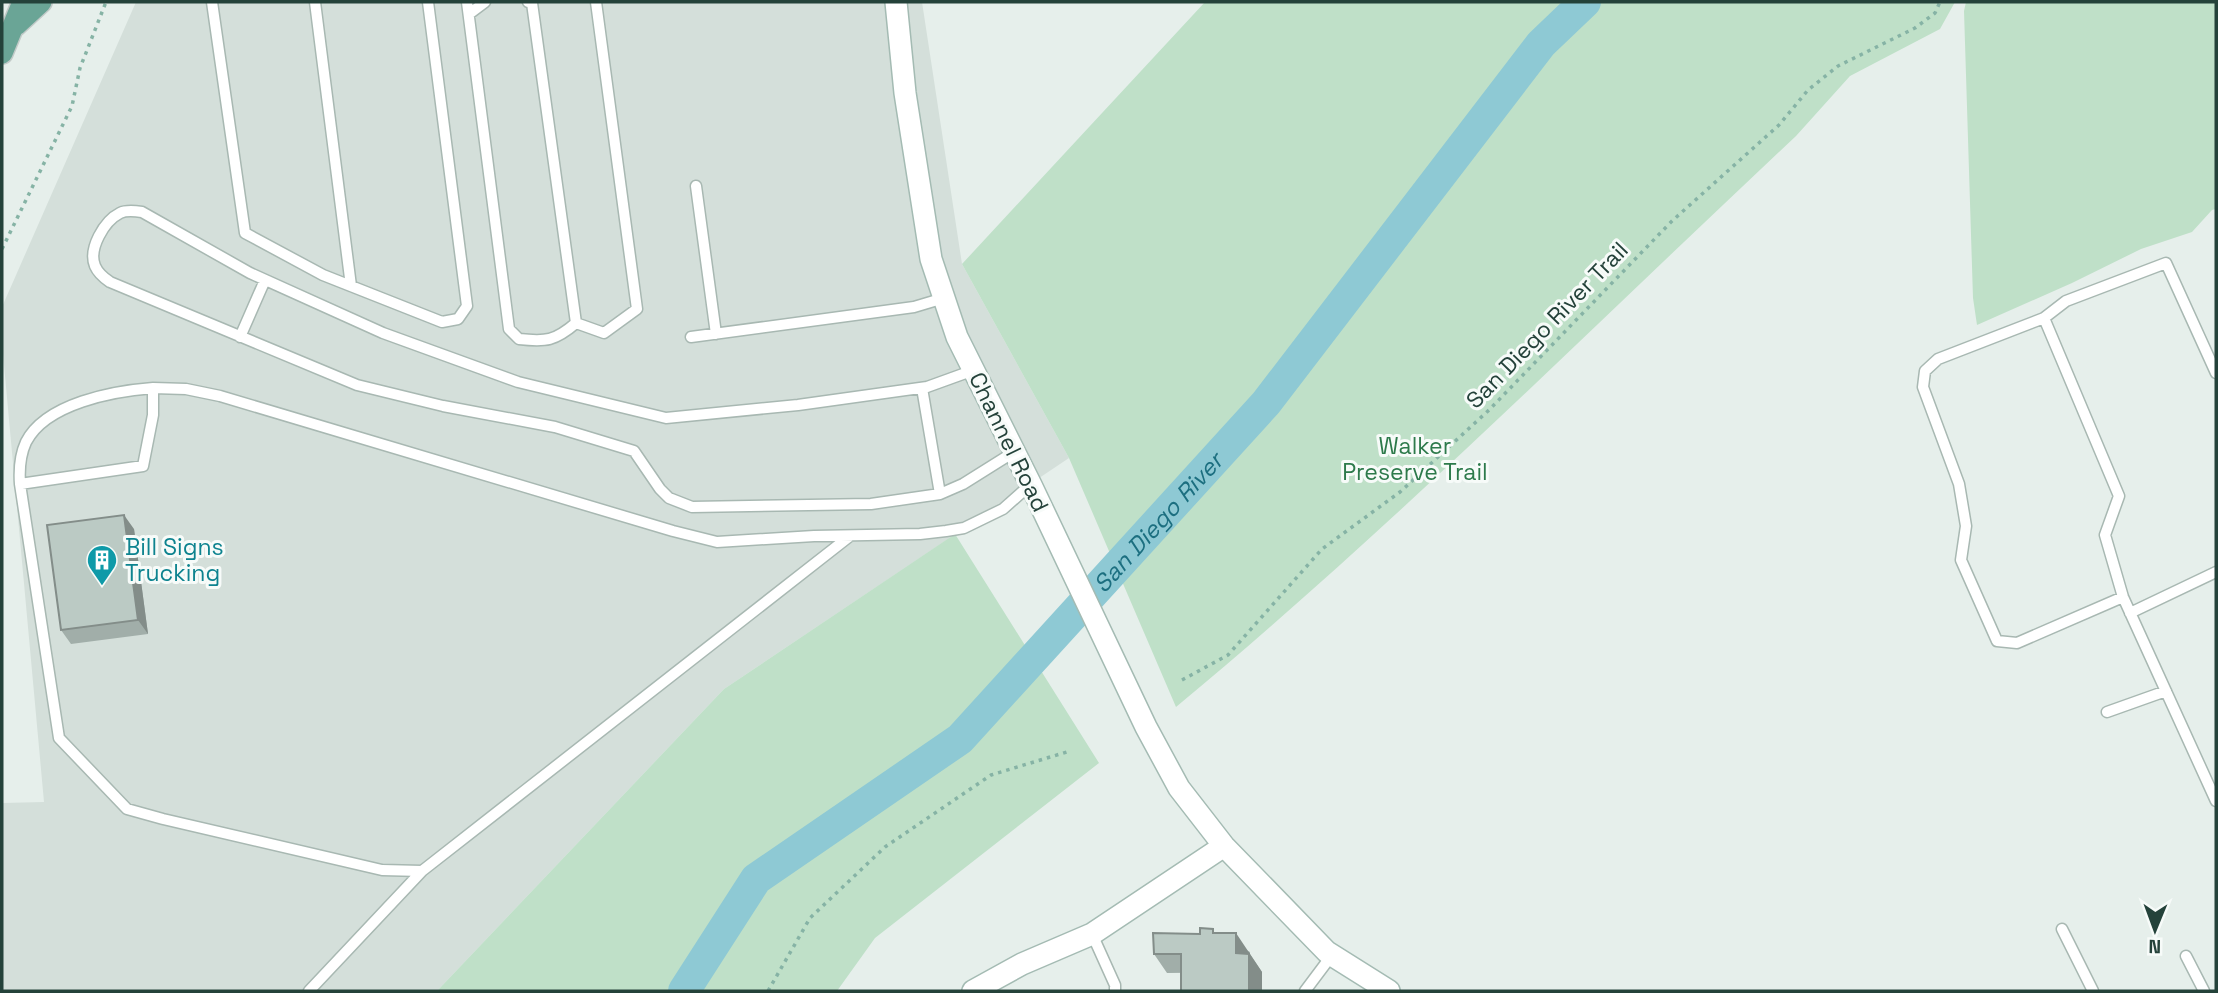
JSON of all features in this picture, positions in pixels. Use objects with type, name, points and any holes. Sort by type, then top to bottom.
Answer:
[{"type":"main road","points":[[2,53],[18,12],[41,2]]},
{"type":"main road","name":"Channel Road","points":[[896,2],[905,93],[931,259],[957,337],[1137,708],[1179,788],[1224,846],[1332,955],[1389,991]]},
{"type":"main road","points":[[973,991],[1022,964],[1092,934],[1224,846]]},
{"type":"lane","points":[[212,2],[245,233],[323,275],[442,322],[458,319],[467,306],[428,2]]},
{"type":"lane","points":[[315,2],[351,286]]},
{"type":"lane","points":[[467,2],[509,329],[519,339],[542,342],[560,337],[576,323]]},
{"type":"lane","points":[[469,14],[485,2]]},
{"type":"lane","points":[[531,2],[576,323]]},
{"type":"lane","points":[[576,323],[604,332],[637,309],[596,2]]},
{"type":"lane","points":[[696,186],[716,334]]},
{"type":"lane","points":[[974,370],[922,388],[798,405],[666,418],[518,382],[383,333],[265,281],[142,212],[121,212],[101,233],[93,256],[94,265],[110,282],[356,385],[443,406],[555,427],[634,451],[669,498],[692,507],[871,504],[940,494],[963,484],[1014,452]]},
{"type":"lane","points":[[2123,597],[2017,643],[1997,641],[1961,560],[1966,526],[1959,484],[1923,387],[1924,371],[1938,359],[2045,318],[2066,301],[2166,263],[2216,373]]},
{"type":"lane","points":[[240,337],[265,281]]},
{"type":"lane","points":[[691,337],[914,307],[944,298]]},
{"type":"lane","points":[[2045,318],[2119,496],[2105,535],[2123,597],[2216,801]]},
{"type":"lane","points":[[20,484],[143,466],[153,415],[153,387]]},
{"type":"lane","points":[[422,871],[382,870],[163,820],[127,809],[59,738],[19,468],[26,443],[43,423],[92,398],[153,387],[186,389],[220,396],[701,540],[717,542],[920,534],[964,528],[1003,509],[1031,485]]},
{"type":"lane","points":[[922,388],[940,494]]},
{"type":"lane","points":[[310,991],[422,871],[850,535]]},
{"type":"lane","points":[[2130,613],[2216,572]]},
{"type":"lane","points":[[2107,712],[2166,691]]},
{"type":"lane","points":[[2062,929],[2093,991]]},
{"type":"lane","points":[[1092,934],[1115,985],[1115,991]]},
{"type":"lane","points":[[1305,991],[1332,955]]},
{"type":"lane","points":[[2186,956],[2204,991]]},
{"type":"path","points":[[2,249],[72,106],[80,68],[106,2]]},
{"type":"path","name":"San Diego River Trail","points":[[1182,680],[1228,655],[1322,549],[1400,492],[1489,410],[1672,221],[1779,125],[1808,90],[1838,66],[1915,28],[1935,13],[1940,2]]},
{"type":"path","points":[[768,991],[810,918],[885,847],[991,775],[1070,751]]},
{"type":"shaded area","points":[[136,2],[922,2],[962,264],[1069,458],[724,689],[437,991],[2,991],[2,803],[44,802],[2,343],[2,307]]},
{"type":"green space","name":"Walker Preserve Trail","points":[[1205,2],[1955,2],[1940,29],[1850,76],[1796,136],[1490,426],[1335,569],[1176,707],[1069,458],[962,264]]},
{"type":"green space","points":[[1966,2],[2216,2],[2216,209],[2192,232],[2141,249],[1977,325],[1973,298],[1964,11]]},
{"type":"green space","points":[[955,534],[1099,763],[875,938],[837,991],[437,991],[724,689]]},
{"type":"building","name":"Bill Signs Trucking","points":[[124,515],[138,620],[61,630],[47,525]]},
{"type":"building","points":[[1200,928],[1213,929],[1213,933],[1236,933],[1236,953],[1249,954],[1249,991],[1181,991],[1181,954],[1154,954],[1153,933],[1200,934]]},
{"type":"waterway","name":"San Diego River","points":[[684,991],[756,879],[960,739],[1266,403],[1541,44],[1585,2]]},
{"type":"place","name":"Bill Signs Trucking","points":[[102,587]]}]
